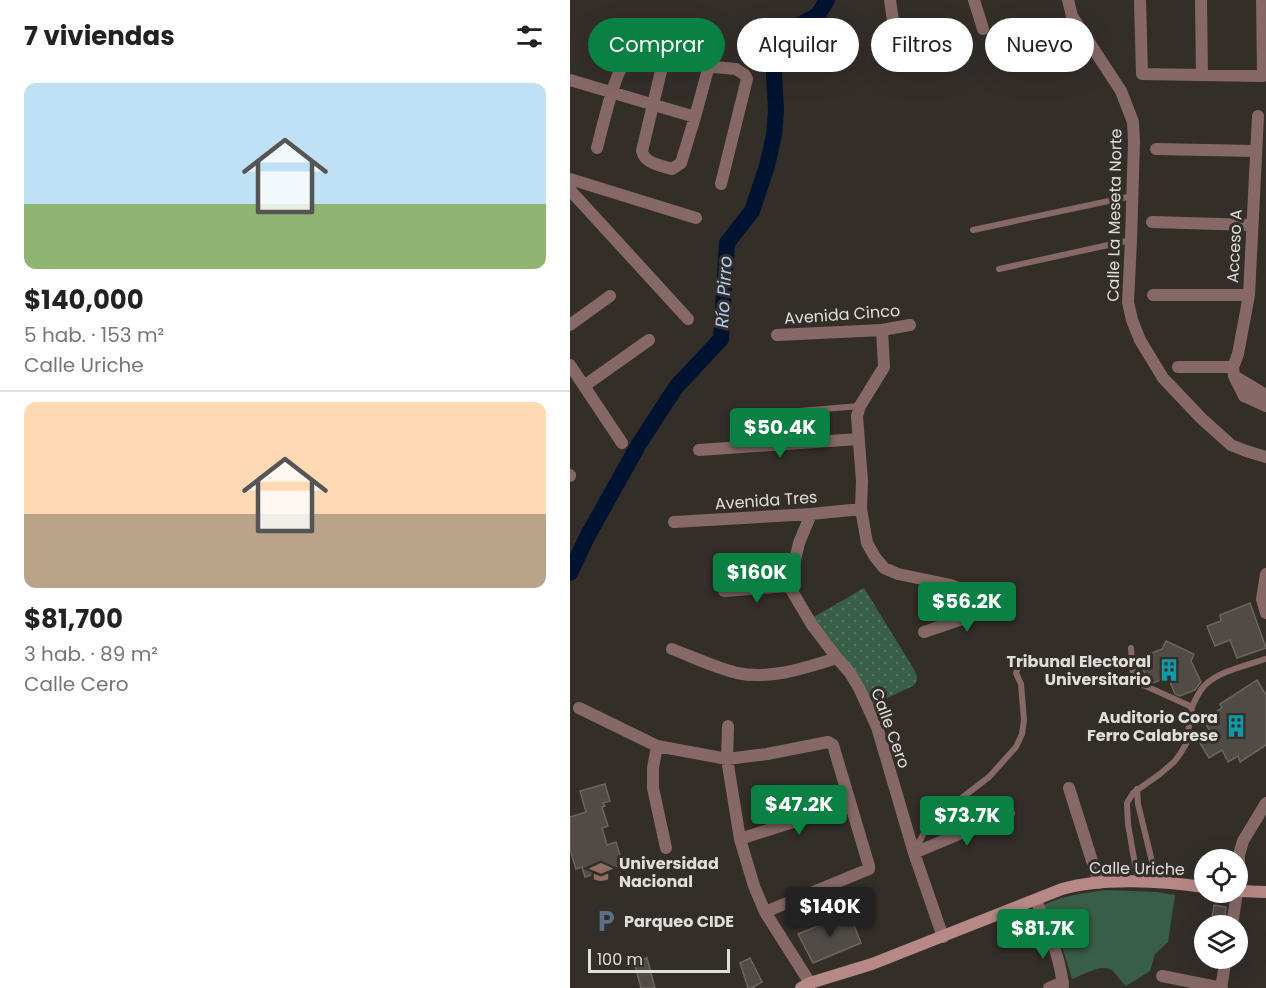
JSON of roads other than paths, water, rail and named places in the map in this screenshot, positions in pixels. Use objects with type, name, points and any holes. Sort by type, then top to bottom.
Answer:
[{"type":"main road","name":"Calle Uriche","points":[[805,986],[872,964],[1079,884],[1157,882],[1194,886]]},
{"type":"main road","points":[[1248,892],[1266,892]]},
{"type":"street","points":[[890,0],[893,18]]},
{"type":"street","points":[[974,0],[983,29]]},
{"type":"street","name":"Calle La Meseta Norte","points":[[1068,0],[1072,16],[1121,91],[1133,122],[1128,302],[1140,340],[1162,378],[1201,418],[1231,445],[1266,457]]},
{"type":"street","points":[[1140,0],[1142,74],[1263,76],[1262,0]]},
{"type":"street","points":[[1201,0],[1202,75]]},
{"type":"street","points":[[597,148],[612,91],[624,63],[629,61],[655,62],[659,66],[661,71],[642,151],[643,157],[648,162],[672,169],[681,163],[709,68],[714,66],[736,69],[747,79],[721,184]]},
{"type":"street","points":[[570,80],[695,117]]},
{"type":"street","name":"Acceso A","points":[[1234,371],[1249,295],[1258,116]]},
{"type":"street","points":[[1156,149],[1256,151]]},
{"type":"street","points":[[572,185],[696,218]]},
{"type":"street","points":[[572,185],[687,319]]},
{"type":"street","points":[[1152,222],[1252,225]]},
{"type":"street","points":[[1153,295],[1249,295]]},
{"type":"street","points":[[570,325],[610,296]]},
{"type":"street","name":"Avenida Cinco","points":[[777,335],[882,330],[910,325]]},
{"type":"street","points":[[882,330],[884,367],[860,406],[857,416],[862,481],[861,509],[867,543],[884,568],[898,574],[951,585],[967,592],[977,614]]},
{"type":"street","points":[[584,387],[649,340]]},
{"type":"street","points":[[570,365],[622,443]]},
{"type":"street","points":[[1178,368],[1234,371],[1266,395]]},
{"type":"street","points":[[1234,371],[1244,396],[1266,406]]},
{"type":"street","points":[[699,450],[858,439]]},
{"type":"street","name":"Avenida Tres","points":[[674,522],[861,509]]},
{"type":"street","points":[[724,591],[789,586],[799,543],[812,514]]},
{"type":"street","points":[[1266,574],[1262,599],[1266,613]]},
{"type":"street","name":"Calle Cero","points":[[789,586],[812,625],[855,681],[877,727],[914,853],[943,937]]},
{"type":"street","points":[[924,632],[1002,608]]},
{"type":"street","points":[[672,650],[736,672],[753,675],[789,672],[837,658]]},
{"type":"street","points":[[579,708],[657,746],[727,759],[828,742],[833,745],[869,866],[867,870],[765,912]]},
{"type":"street","points":[[728,726],[727,759],[740,839],[765,912],[805,986]]},
{"type":"street","points":[[657,746],[652,768],[653,788],[666,848]]},
{"type":"street","points":[[1069,788],[1099,882]]},
{"type":"street","points":[[1241,849],[1243,841],[1266,803]]},
{"type":"street","points":[[740,839],[851,806]]},
{"type":"street","points":[[914,853],[1009,813]]},
{"type":"street","points":[[1036,900],[1057,954],[1063,985],[1049,988]]},
{"type":"street","points":[[1162,976],[1221,988],[1224,969]]},
{"type":"lane","points":[[973,230],[1132,196]]},
{"type":"lane","points":[[999,269],[1131,240]]},
{"type":"lane","points":[[762,414],[860,406]]},
{"type":"lane","points":[[1131,648],[1133,676],[1139,683],[1192,707]]},
{"type":"lane","points":[[1138,882],[1127,811],[1129,798],[1137,789],[1174,762],[1180,754],[1186,744],[1192,707],[1204,686],[1225,672],[1265,659]]},
{"type":"lane","points":[[914,853],[926,829],[937,817],[989,777],[1016,747],[1022,734],[1024,720],[1021,684],[1016,673],[1021,660]]},
{"type":"lane","points":[[1137,789],[1138,804],[1157,882]]},
{"type":"waterway","name":"Río Pirro","points":[[570,573],[587,537],[639,444],[676,387],[721,339],[727,243],[752,211],[767,166],[774,135],[776,51],[784,33],[818,15],[827,0]]},
{"type":"place","name":"Tribunal Electoral Universitario","points":[[1169,670]]},
{"type":"place","name":"Auditorio Cora Ferro Calabrese","points":[[1236,726]]},
{"type":"place","name":"Universidad Nacional","points":[[601,872]]},
{"type":"place","name":"Parqueo CIDE","points":[[606,921]]}]
